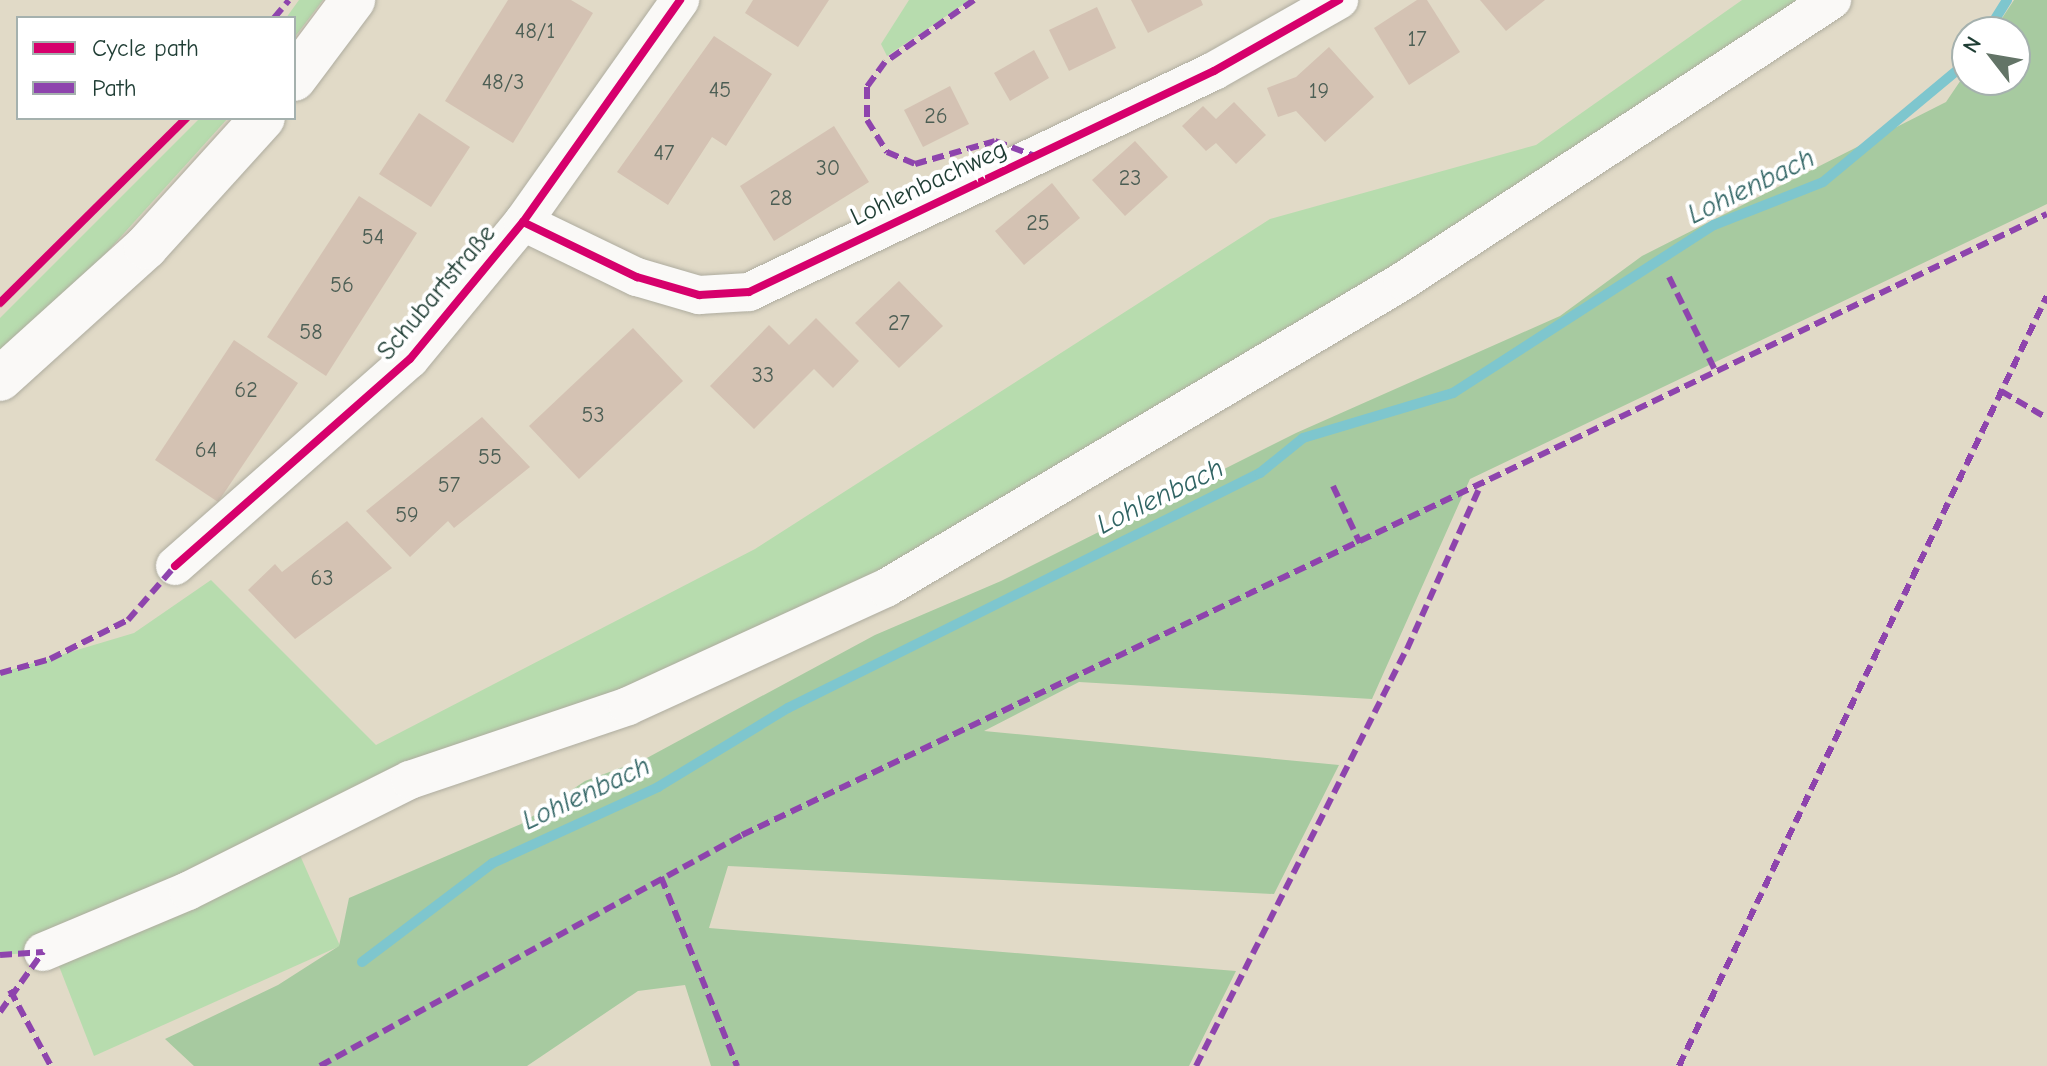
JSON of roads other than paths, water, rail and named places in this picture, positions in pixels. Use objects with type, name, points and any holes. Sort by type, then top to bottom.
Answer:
[{"type":"main road","points":[[296,76],[353,0]]},
{"type":"main road","points":[[0,379],[146,247],[261,120]]},
{"type":"street","name":"Schubartstraße","points":[[175,566],[346,422],[455,309],[523,222],[680,0]]},
{"type":"street","name":"Lohlenbachweg","points":[[523,222],[637,277],[699,295],[749,292],[1214,71],[1339,0]]},
{"type":"street","points":[[43,952],[188,891],[410,780],[628,706],[886,588],[1403,281],[1832,0]]},
{"type":"waterway","name":"Lohlenbach","points":[[1997,16],[2007,0]]},
{"type":"waterway","name":"Lohlenbach","points":[[362,962],[493,863],[658,787],[788,708],[1260,473],[1303,438],[1453,393],[1714,225],[1823,182],[1951,75]]}]
